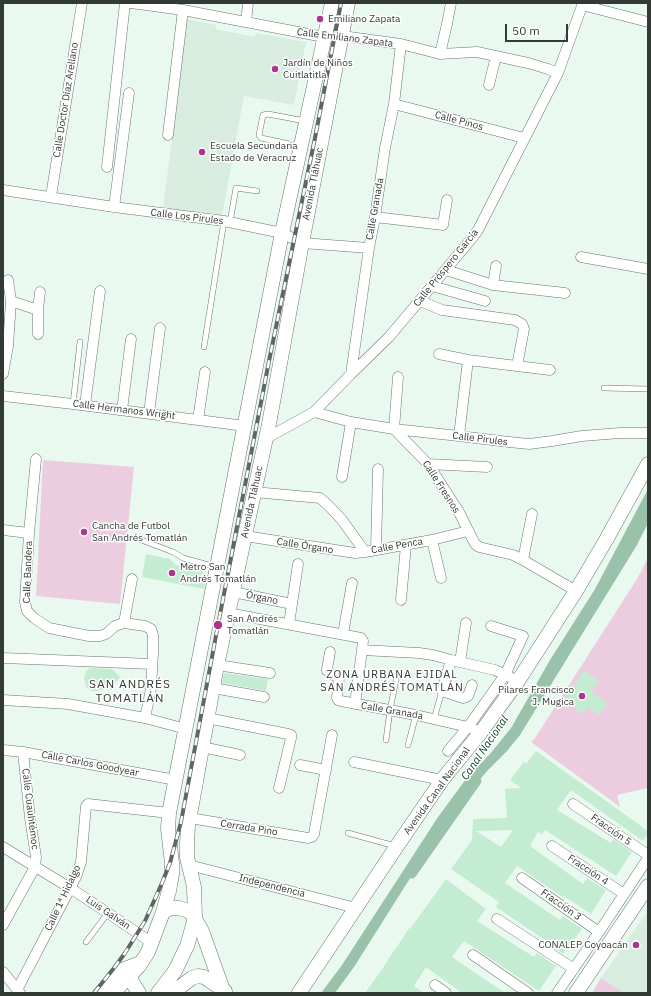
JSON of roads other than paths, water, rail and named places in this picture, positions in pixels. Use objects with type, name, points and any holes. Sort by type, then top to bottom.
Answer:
[{"type":"main road","name":"Avenida Tláhuac","points":[[113,993],[129,977],[148,952],[164,912],[169,891],[172,874],[168,829],[169,813],[282,232],[332,3]]},
{"type":"main road","name":"Avenida Tláhuac","points":[[158,993],[174,971],[187,946],[195,918],[194,887],[187,857],[187,835],[217,665],[265,439],[348,3]]},
{"type":"main road","name":"Avenida Canal Nacional","points":[[299,993],[475,729],[518,681],[576,591],[648,464]]},
{"type":"main road","points":[[229,508],[250,511]]},
{"type":"main road","points":[[576,993],[648,886]]},
{"type":"main road","points":[[164,912],[171,908],[179,908],[188,911],[195,918],[202,931],[225,991]]},
{"type":"main road","points":[[169,993],[192,978],[198,976],[204,977],[225,991]]},
{"type":"main road","points":[[129,977],[139,993]]},
{"type":"street","name":"Calle Doctor Díaz Arellano","points":[[51,196],[82,3]]},
{"type":"street","points":[[107,167],[125,3]]},
{"type":"street","name":"Calle Emiliano Zapata","points":[[132,3],[183,10],[324,37],[342,36],[401,44],[440,54],[477,52],[535,65],[558,73]]},
{"type":"street","points":[[246,22],[248,3]]},
{"type":"street","points":[[440,54],[450,3]]},
{"type":"street","points":[[582,4],[648,22]]},
{"type":"street","name":"Calle Próspero García","points":[[265,439],[314,412],[389,337],[478,230],[558,73],[582,4]]},
{"type":"street","points":[[168,135],[183,10]]},
{"type":"street","name":"Calle Granada","points":[[351,374],[369,248],[385,148],[394,104],[401,44]]},
{"type":"street","points":[[489,85],[496,56]]},
{"type":"street","points":[[114,207],[129,92]]},
{"type":"street","name":"Calle Pinos","points":[[394,104],[524,138]]},
{"type":"street","name":"Calle Los Pirules","points":[[3,190],[227,222],[282,232],[302,242],[369,248]]},
{"type":"street","points":[[375,217],[443,225],[447,200]]},
{"type":"street","points":[[581,257],[648,269]]},
{"type":"street","points":[[493,285],[496,266]]},
{"type":"street","points":[[446,270],[493,285],[565,293]]},
{"type":"street","points":[[3,374],[8,346],[11,301],[8,280]]},
{"type":"street","points":[[432,286],[485,301]]},
{"type":"street","points":[[85,405],[100,291]]},
{"type":"street","points":[[38,334],[40,292]]},
{"type":"street","points":[[11,301],[38,310]]},
{"type":"street","points":[[420,301],[442,310],[515,320],[522,324],[524,329],[517,366]]},
{"type":"street","points":[[149,414],[160,328]]},
{"type":"street","points":[[122,410],[130,339]]},
{"type":"street","points":[[439,354],[468,360],[550,370]]},
{"type":"street","points":[[459,436],[468,360]]},
{"type":"street","points":[[198,420],[204,372]]},
{"type":"street","points":[[394,429],[398,377]]},
{"type":"street","name":"Calle Hermanos Wright","points":[[3,396],[245,426]]},
{"type":"street","name":"Calle Pirules","points":[[314,412],[351,422],[394,429],[529,444],[620,433],[648,433]]},
{"type":"street","points":[[342,477],[351,422]]},
{"type":"street","name":"Calle Fresnos","points":[[394,429],[428,464],[459,512],[475,544],[479,547],[512,555],[523,560],[576,591]]},
{"type":"street","name":"Calle Bandera","points":[[36,458],[29,533],[25,602],[27,611],[34,618],[49,628],[89,636],[100,636],[106,634],[115,626],[124,623]]},
{"type":"street","points":[[428,464],[487,467]]},
{"type":"street","points":[[376,550],[378,469]]},
{"type":"street","name":"Calle Penca","points":[[254,492],[320,498],[342,520],[365,552],[432,540],[468,531]]},
{"type":"street","points":[[523,560],[532,514]]},
{"type":"street","points":[[3,530],[29,533]]},
{"type":"street","name":"Calle Órgano","points":[[245,536],[355,553],[365,552]]},
{"type":"street","points":[[432,540],[441,578]]},
{"type":"street","points":[[401,600],[406,544]]},
{"type":"street","points":[[289,624],[298,564]]},
{"type":"street","points":[[132,579],[124,623],[145,626],[151,629],[153,635],[151,689],[146,718]]},
{"type":"street","points":[[342,634],[352,583]]},
{"type":"street","name":"Órgano","points":[[233,592],[292,604]]},
{"type":"street","points":[[228,613],[361,638],[363,639],[362,650],[432,655],[495,670],[518,681]]},
{"type":"street","points":[[466,623],[455,661],[442,691],[463,698],[468,696],[472,685]]},
{"type":"street","points":[[448,751],[475,729],[505,675],[523,636],[491,626]]},
{"type":"street","name":"Calle Granada","points":[[362,650],[355,704],[416,715],[475,729]]},
{"type":"street","points":[[330,652],[326,669],[330,674],[339,678],[337,698],[340,701],[355,704]]},
{"type":"street","points":[[3,658],[152,664]]},
{"type":"street","points":[[217,665],[270,673]]},
{"type":"street","points":[[213,688],[264,697]]},
{"type":"street","points":[[3,700],[68,704],[146,718],[186,729]]},
{"type":"street","points":[[207,718],[291,735],[279,788]]},
{"type":"street","points":[[300,765],[326,770],[332,736]]},
{"type":"street","points":[[202,748],[240,755]]},
{"type":"street","name":"Calle Carlos Goodyear","points":[[3,750],[23,752],[176,780]]},
{"type":"street","name":"Calle Cuauhtémoc","points":[[23,752],[36,857],[35,866]]},
{"type":"street","points":[[354,762],[442,780]]},
{"type":"street","name":"Cerrada Pino","points":[[190,818],[308,838],[312,837],[314,834],[326,770]]},
{"type":"street","name":"Calle 1ª Hidalgo","points":[[19,991],[76,877],[81,862],[86,806],[88,804],[92,804],[169,813]]},
{"type":"street","name":"Fracción 5","points":[[573,804],[648,857]]},
{"type":"street","name":"Fracción 4","points":[[552,846],[624,894]]},
{"type":"street","name":"Luis Galván","points":[[3,847],[70,888],[152,943]]},
{"type":"street","points":[[557,993],[648,857]]},
{"type":"street","name":"Independencia","points":[[189,865],[356,908]]},
{"type":"street","points":[[3,925],[35,866]]},
{"type":"street","name":"Fracción 3","points":[[522,878],[599,932]]},
{"type":"street","points":[[497,919],[574,969]]},
{"type":"street","points":[[473,955],[528,993]]},
{"type":"street","points":[[98,993],[122,968],[143,960]]},
{"type":"street","points":[[3,972],[19,991]]},
{"type":"street","points":[[435,985],[446,993]]},
{"type":"lane","points":[[300,146],[261,138],[262,115],[268,114],[306,121]]},
{"type":"lane","points":[[204,347],[227,222],[236,188],[257,191]]},
{"type":"lane","points":[[73,404],[80,342]]},
{"type":"lane","points":[[604,388],[648,389]]},
{"type":"lane","points":[[139,539],[173,552],[183,558],[218,567]]},
{"type":"lane","points":[[386,740],[396,680]]},
{"type":"lane","points":[[434,719],[442,691]]},
{"type":"lane","points":[[408,745],[416,715]]},
{"type":"lane","points":[[348,833],[397,846]]},
{"type":"lane","points":[[86,942],[108,913]]},
{"type":"waterway","name":"Canal Nacional","points":[[412,874],[477,781]]},
{"type":"railway","points":[[94,993],[125,953],[145,921],[170,863],[181,822],[269,361],[341,3]]},
{"type":"place","name":"Emiliano Zapata","points":[[320,19]]},
{"type":"place","name":"Jardín de Niños Cuitlatitla","points":[[275,69]]},
{"type":"place","name":"Escuela Secundaria Estado de Veracruz","points":[[202,152]]},
{"type":"place","name":"Cancha de Futbol San Andrés Tomatlán","points":[[84,532]]},
{"type":"place","name":"Metro San Andrés Tomatlán","points":[[172,573]]},
{"type":"place","name":"San Andrés Tomatlán","points":[[218,625]]},
{"type":"place","name":"Pilares Francisco J. Mugica","points":[[582,696]]},
{"type":"place","name":"CONALEP Coyoacán","points":[[636,945]]},
{"type":"district","name":"ZONA URBANA EJIDAL SAN ANDRÉS TOMATLÁN","points":[[392,681]]},
{"type":"district","name":"SAN ANDRÉS TOMATLÁN","points":[[130,692]]}]
